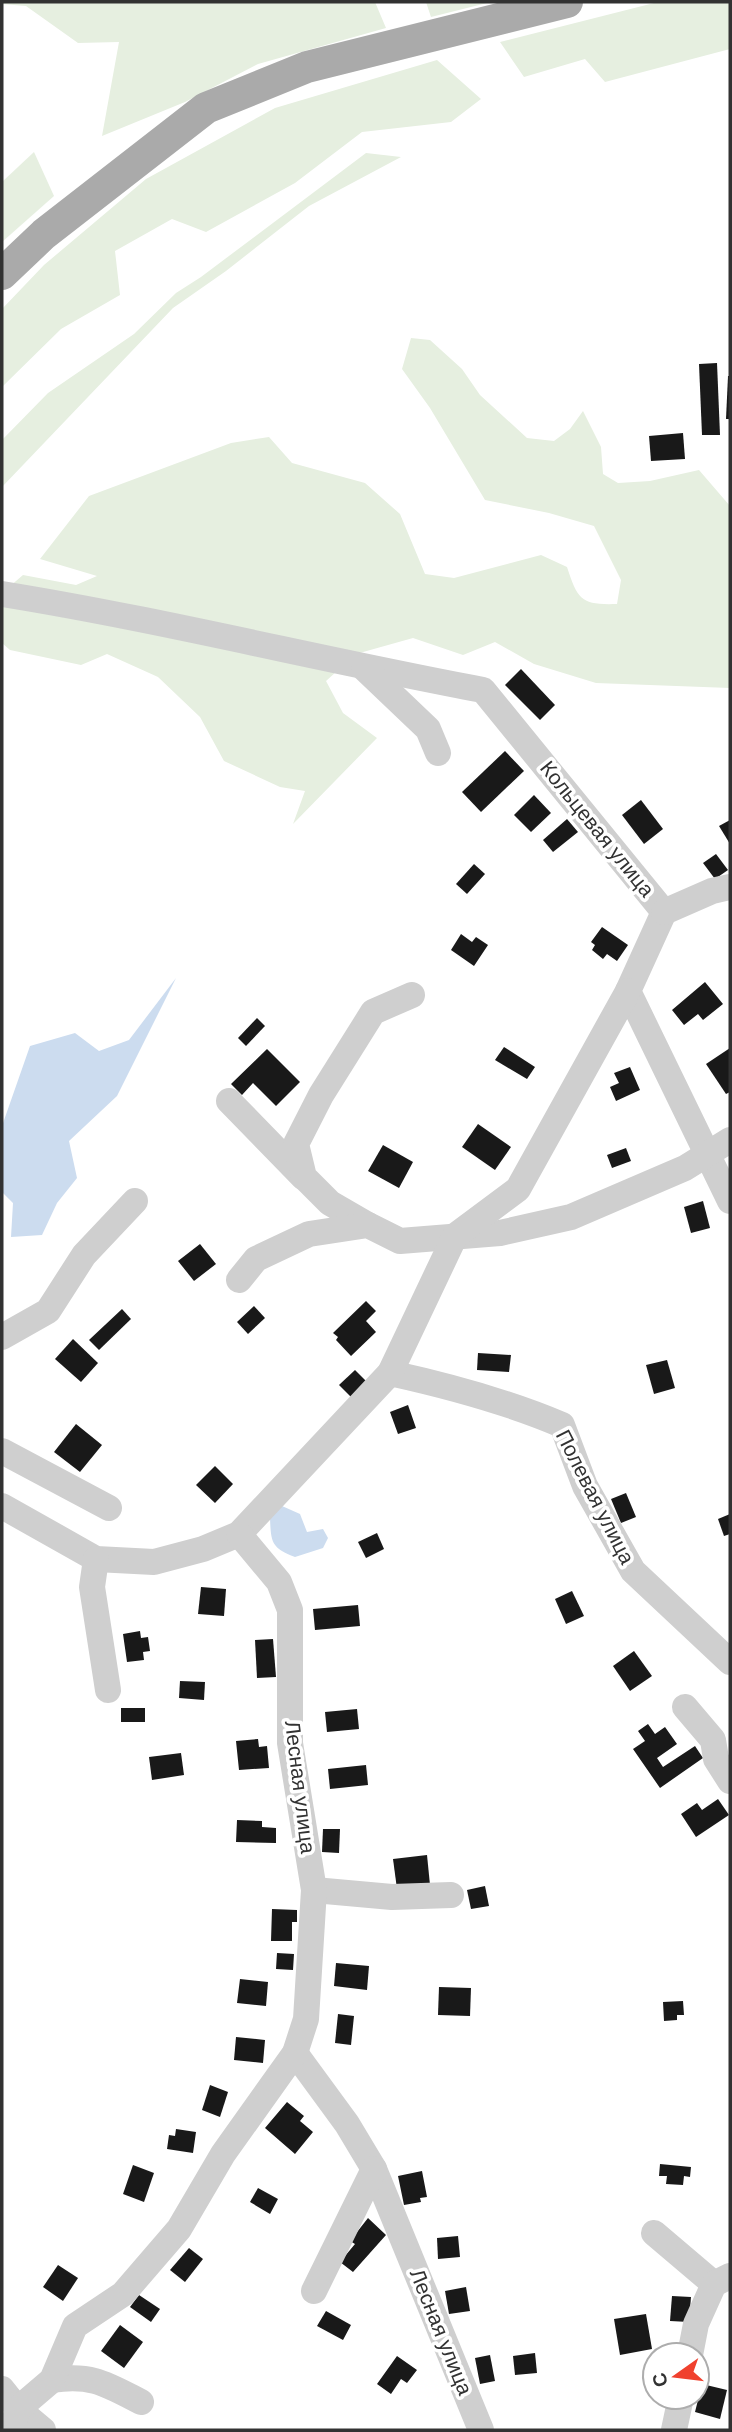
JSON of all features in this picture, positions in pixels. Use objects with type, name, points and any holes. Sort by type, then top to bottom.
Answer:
[{"type":"main road","points":[[2,274],[44,234],[206,108],[307,67],[567,2]]},
{"type":"street","name":"Кольцевая улица","points":[[2,594],[93,609],[364,668],[483,690],[664,912],[628,991],[518,1189],[455,1236]]},
{"type":"street","points":[[364,668],[428,729],[438,753]]},
{"type":"street","points":[[664,912],[712,891],[730,887]]},
{"type":"street","points":[[628,991],[720,1148],[730,1200]]},
{"type":"street","points":[[304,1177],[296,1144],[321,1095],[373,1012],[412,995]]},
{"type":"street","points":[[229,1101],[330,1203],[400,1241],[500,1234],[571,1217],[685,1168],[720,1148]]},
{"type":"street","points":[[2,1337],[48,1311],[84,1255],[135,1201]]},
{"type":"street","points":[[239,1280],[256,1259],[309,1234],[368,1225]]},
{"type":"street","points":[[2,1506],[96,1559],[154,1562],[203,1549],[239,1534],[390,1373],[455,1236]]},
{"type":"street","name":"Полевая улица","points":[[390,1373],[457,1388],[528,1410],[562,1425],[585,1486],[633,1571],[730,1662]]},
{"type":"street","points":[[2,1451],[109,1508]]},
{"type":"street","name":"Лесная улица","points":[[43,2430],[10,2409],[52,2380],[75,2326],[123,2294],[179,2229],[223,2154],[295,2053],[306,2019],[314,1890],[290,1744],[290,1610],[279,1582],[239,1534]]},
{"type":"street","points":[[96,1559],[92,1587],[108,1690]]},
{"type":"street","points":[[685,1707],[722,1734],[716,1759],[730,1781]]},
{"type":"street","points":[[314,1890],[392,1897],[451,1895]]},
{"type":"street","name":"Лесная улица","points":[[295,2053],[347,2123],[374,2169],[481,2430]]},
{"type":"street","points":[[314,2291],[374,2169]]},
{"type":"street","points":[[654,2233],[722,2280],[696,2324],[693,2341]]},
{"type":"street","points":[[52,2380],[76,2377],[103,2382],[141,2402]]},
{"type":"street","points":[[674,2430],[678,2411]]},
{"type":"green space","points":[[2,2],[375,2],[386,28],[258,64],[185,102],[102,136],[119,42],[78,43],[26,6]]},
{"type":"green space","points":[[426,2],[491,2],[431,17]]},
{"type":"green space","points":[[658,2],[730,2],[730,49],[605,82],[585,59],[524,77],[500,42]]},
{"type":"green space","points":[[437,60],[481,99],[451,122],[362,132],[295,183],[206,232],[172,219],[115,251],[120,295],[61,329],[2,387],[2,309],[44,265],[146,179],[275,108]]},
{"type":"green space","points":[[34,152],[54,196],[2,242],[2,182]]},
{"type":"green space","points":[[366,153],[401,157],[309,206],[226,271],[173,308],[2,487],[2,440],[48,393],[134,334],[176,293]]},
{"type":"green space","points":[[411,338],[430,340],[462,369],[480,395],[527,438],[554,441],[570,429],[583,411],[601,447],[603,474],[618,483],[650,481],[699,470],[730,506],[730,688],[596,683],[534,664],[495,642],[463,655],[413,638],[356,654],[326,681],[343,713],[377,738],[293,824],[305,791],[280,787],[224,761],[200,717],[158,677],[107,654],[81,665],[10,650],[2,643],[2,593],[23,575],[76,585],[97,576],[40,559],[89,496],[231,443],[269,437],[292,463],[365,483],[400,514],[425,574],[454,578],[541,555],[567,567],[578,594],[583,599],[617,604],[621,580],[594,526],[549,513],[485,500],[430,408],[402,369]]},
{"type":"water","points":[[176,978],[117,1096],[69,1141],[77,1178],[57,1203],[42,1235],[11,1237],[13,1203],[2,1192],[2,1126],[30,1046],[75,1033],[99,1051],[129,1040]]},
{"type":"water","points":[[282,1506],[300,1514],[307,1532],[323,1529],[328,1538],[323,1548],[295,1557],[277,1547],[272,1539],[270,1518]]},
{"type":"building","points":[[717,363],[720,435],[702,435],[699,364]]},
{"type":"building","points":[[728,376],[730,419],[726,419]]},
{"type":"building","points":[[683,433],[685,459],[651,461],[649,436]]},
{"type":"building","points":[[521,669],[555,705],[540,720],[505,685]]},
{"type":"building","points":[[505,751],[524,771],[481,812],[462,792]]},
{"type":"building","points":[[534,795],[551,813],[531,832],[514,815]]},
{"type":"building","points":[[641,800],[663,829],[644,844],[622,815]]},
{"type":"building","points":[[567,819],[578,832],[553,852],[543,840]]},
{"type":"building","points":[[730,820],[730,844],[719,826]]},
{"type":"building","points":[[716,854],[728,870],[715,879],[703,863]]},
{"type":"building","points":[[474,864],[485,874],[467,894],[456,884]]},
{"type":"building","points":[[602,927],[628,945],[617,961],[607,954],[603,959],[592,950],[595,945],[591,942]]},
{"type":"building","points":[[461,934],[472,942],[476,937],[488,945],[474,966],[451,950]]},
{"type":"building","points":[[705,982],[723,1004],[703,1020],[698,1014],[684,1025],[672,1010]]},
{"type":"building","points":[[257,1018],[265,1026],[246,1046],[238,1038]]},
{"type":"building","points":[[504,1047],[535,1067],[527,1079],[495,1060]]},
{"type":"building","points":[[730,1048],[730,1092],[726,1094],[706,1064]]},
{"type":"building","points":[[267,1049],[300,1082],[276,1106],[253,1083],[242,1095],[231,1084]]},
{"type":"building","points":[[630,1067],[640,1090],[616,1101],[610,1087],[619,1083],[614,1073]]},
{"type":"building","points":[[478,1124],[511,1147],[495,1170],[462,1147]]},
{"type":"building","points":[[383,1145],[413,1162],[399,1188],[368,1171]]},
{"type":"building","points":[[626,1148],[631,1161],[612,1168],[607,1155]]},
{"type":"building","points":[[703,1201],[710,1228],[691,1233],[684,1207]]},
{"type":"building","points":[[200,1244],[216,1264],[194,1281],[178,1261]]},
{"type":"building","points":[[366,1301],[376,1311],[366,1321],[376,1332],[351,1356],[333,1333]]},
{"type":"building","points":[[254,1306],[265,1318],[248,1334],[237,1322]]},
{"type":"building","points":[[122,1309],[131,1319],[99,1350],[89,1340]]},
{"type":"building","points":[[73,1339],[98,1363],[81,1382],[55,1359]]},
{"type":"building","points":[[478,1353],[511,1355],[509,1372],[477,1370]]},
{"type":"building","points":[[667,1360],[675,1388],[654,1394],[646,1365]]},
{"type":"building","points":[[355,1370],[368,1383],[352,1398],[339,1385]]},
{"type":"building","points":[[408,1405],[416,1428],[398,1434],[390,1412]]},
{"type":"building","points":[[76,1424],[102,1445],[80,1472],[54,1452]]},
{"type":"building","points":[[215,1466],[233,1484],[215,1503],[196,1485]]},
{"type":"building","points":[[626,1493],[636,1517],[621,1523],[611,1499]]},
{"type":"building","points":[[730,1514],[730,1534],[724,1536],[718,1519]]},
{"type":"building","points":[[377,1533],[384,1549],[366,1558],[358,1542]]},
{"type":"building","points":[[201,1587],[226,1589],[224,1616],[198,1614]]},
{"type":"building","points":[[572,1591],[584,1616],[566,1624],[555,1599]]},
{"type":"building","points":[[358,1605],[360,1626],[315,1630],[313,1609]]},
{"type":"building","points":[[140,1631],[141,1638],[148,1637],[150,1651],[143,1652],[144,1660],[127,1662],[123,1634]]},
{"type":"building","points":[[273,1639],[276,1677],[257,1678],[255,1640]]},
{"type":"building","points":[[634,1651],[652,1676],[630,1691],[613,1666]]},
{"type":"building","points":[[180,1681],[205,1682],[204,1700],[179,1698]]},
{"type":"building","points":[[121,1708],[145,1708],[145,1722],[121,1722]]},
{"type":"building","points":[[357,1709],[359,1729],[327,1732],[325,1712]]},
{"type":"building","points":[[648,1724],[655,1734],[665,1727],[677,1744],[657,1758],[663,1767],[695,1746],[703,1758],[660,1788],[633,1749],[645,1741],[638,1731]]},
{"type":"building","points":[[258,1739],[259,1747],[267,1746],[269,1768],[239,1770],[236,1741]]},
{"type":"building","points":[[181,1753],[184,1775],[152,1780],[149,1757]]},
{"type":"building","points":[[366,1765],[368,1785],[330,1789],[328,1769]]},
{"type":"building","points":[[718,1799],[729,1815],[696,1837],[681,1814],[697,1803],[702,1810]]},
{"type":"building","points":[[237,1820],[262,1821],[262,1827],[276,1828],[276,1843],[236,1842]]},
{"type":"building","points":[[323,1829],[340,1829],[339,1853],[322,1852]]},
{"type":"building","points":[[427,1855],[430,1885],[397,1889],[393,1859]]},
{"type":"building","points":[[485,1886],[489,1906],[471,1909],[467,1890]]},
{"type":"building","points":[[272,1909],[297,1910],[297,1922],[292,1922],[292,1941],[271,1941]]},
{"type":"building","points":[[277,1953],[294,1954],[293,1970],[276,1969]]},
{"type":"building","points":[[336,1963],[369,1966],[367,1990],[334,1986]]},
{"type":"building","points":[[240,1979],[268,1982],[266,2006],[237,2003]]},
{"type":"building","points":[[439,1987],[471,1988],[470,2016],[438,2015]]},
{"type":"building","points":[[683,2001],[684,2015],[677,2015],[677,2020],[664,2021],[663,2002]]},
{"type":"building","points":[[338,2014],[354,2016],[351,2045],[335,2043]]},
{"type":"building","points":[[236,2037],[265,2040],[263,2063],[234,2060]]},
{"type":"building","points":[[210,2085],[228,2092],[220,2117],[202,2110]]},
{"type":"building","points":[[287,2102],[304,2116],[300,2121],[313,2132],[295,2154],[265,2128]]},
{"type":"building","points":[[176,2129],[196,2132],[193,2153],[167,2149],[169,2135],[175,2136]]},
{"type":"building","points":[[660,2164],[691,2167],[690,2177],[684,2176],[683,2185],[666,2184],[667,2176],[659,2176]]},
{"type":"building","points":[[133,2165],[154,2173],[144,2202],[123,2194]]},
{"type":"building","points":[[422,2171],[427,2197],[420,2198],[421,2202],[404,2205],[398,2176]]},
{"type":"building","points":[[258,2188],[278,2199],[270,2214],[250,2202]]},
{"type":"building","points":[[368,2218],[386,2235],[353,2272],[340,2262],[355,2244],[350,2241]]},
{"type":"building","points":[[458,2236],[460,2257],[438,2259],[437,2238]]},
{"type":"building","points":[[189,2248],[203,2259],[185,2282],[170,2270]]},
{"type":"building","points":[[58,2265],[78,2278],[63,2301],[43,2287]]},
{"type":"building","points":[[466,2287],[470,2311],[449,2314],[445,2291]]},
{"type":"building","points":[[139,2295],[160,2309],[151,2322],[130,2307]]},
{"type":"building","points":[[672,2296],[691,2297],[689,2322],[670,2321]]},
{"type":"building","points":[[326,2311],[351,2325],[343,2340],[317,2326]]},
{"type":"building","points":[[646,2314],[651,2341],[641,2341],[641,2351],[620,2355],[614,2319]]},
{"type":"building","points":[[120,2325],[143,2342],[124,2368],[101,2351]]},
{"type":"building","points":[[535,2353],[537,2373],[515,2375],[513,2356]]},
{"type":"building","points":[[490,2355],[495,2381],[480,2384],[475,2358]]},
{"type":"building","points":[[397,2356],[417,2370],[407,2383],[401,2379],[391,2394],[377,2384]]},
{"type":"building","points":[[711,2386],[727,2390],[720,2419],[695,2412],[711,2411]]}]
